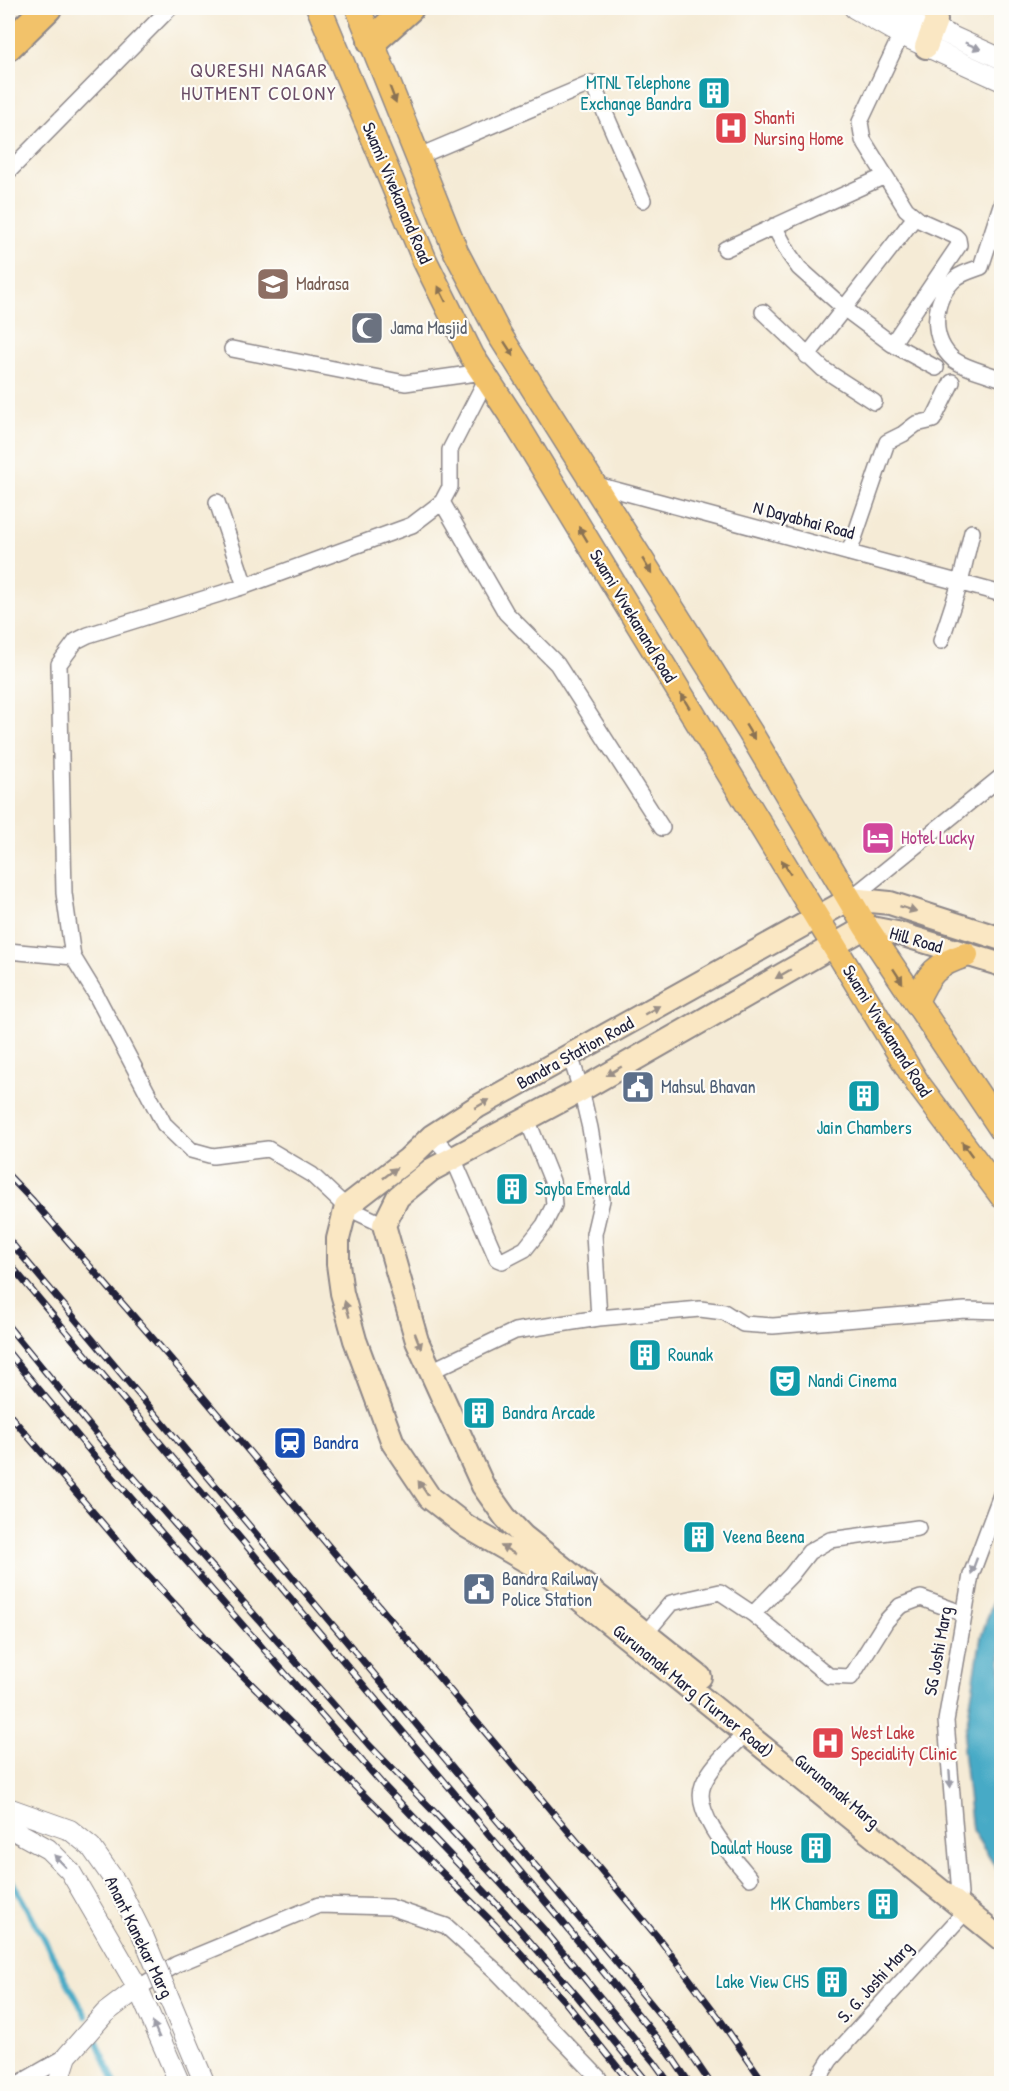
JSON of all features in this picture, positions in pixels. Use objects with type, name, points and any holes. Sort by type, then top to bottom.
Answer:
[{"type":"highway","points":[[8,46],[47,8]]},
{"type":"highway","points":[[372,41],[409,8]]},
{"type":"main road","name":"Swami Vivekanand Road","points":[[319,8],[425,261],[472,356],[918,1084],[1002,1196]]},
{"type":"main road","name":"Swami Vivekanand Road","points":[[358,8],[456,252],[499,334],[597,485],[771,767],[866,927],[1002,1130]]},
{"type":"main road","points":[[738,788],[771,767]]},
{"type":"main road","name":"Bandra Station Road","points":[[346,1208],[408,1159],[432,1136],[477,1107],[850,899]]},
{"type":"main road","name":"Hill Road","points":[[850,899],[890,903],[1002,939]]},
{"type":"main road","name":"Hill Road","points":[[833,944],[866,927],[897,933],[1002,965]]},
{"type":"main road","name":"Bandra Station Road","points":[[384,1225],[398,1197],[430,1170],[581,1090],[833,944]]},
{"type":"main road","points":[[916,1002],[924,982],[935,969],[950,960],[966,955]]},
{"type":"main road","name":"Gurunanak Marg (Turner Road)","points":[[346,1208],[338,1239],[338,1264],[342,1293],[355,1340],[393,1443],[430,1498],[466,1526],[547,1573],[745,1734],[959,1902]]},
{"type":"main road","points":[[384,1225],[417,1341],[430,1371]]},
{"type":"main road","name":"Gurunanak Marg","points":[[430,1371],[483,1486],[505,1517],[523,1536],[646,1633],[1002,1940]]},
{"type":"main road","name":"Gurunanak Marg","points":[[959,1902],[1002,1928]]},
{"type":"street","points":[[8,172],[170,8]]},
{"type":"street","points":[[854,8],[931,28],[1002,59]]},
{"type":"street","points":[[892,344],[959,245],[955,236],[915,217],[906,209],[863,140],[860,122],[900,20]]},
{"type":"street","points":[[931,28],[1002,81]]},
{"type":"street","points":[[417,157],[592,83],[643,200]]},
{"type":"street","points":[[724,249],[885,176]]},
{"type":"street","points":[[1002,202],[981,267],[956,277],[945,292],[935,315],[938,334],[946,350],[955,360],[1002,379]]},
{"type":"street","points":[[807,356],[915,217]]},
{"type":"street","points":[[774,226],[799,268],[844,309],[892,344],[936,368]]},
{"type":"street","points":[[764,312],[807,356],[874,402]]},
{"type":"street","points":[[232,349],[405,383],[485,375]]},
{"type":"street","points":[[384,1225],[346,1208],[312,1175],[268,1149],[213,1156],[191,1150],[164,1124],[95,993],[73,957],[64,893],[59,664],[76,641],[88,634],[246,586],[412,525],[442,502],[450,487],[450,450],[485,375]]},
{"type":"street","points":[[849,553],[887,442],[916,424],[933,420],[951,382]]},
{"type":"street","name":"N Dayabhai Road","points":[[597,485],[1002,594]]},
{"type":"street","points":[[217,502],[246,586]]},
{"type":"street","points":[[442,502],[506,613],[557,664],[662,828]]},
{"type":"street","points":[[941,641],[960,583],[972,532]]},
{"type":"street","points":[[850,899],[1002,776]]},
{"type":"street","points":[[8,951],[73,957]]},
{"type":"street","points":[[570,1055],[590,1128],[602,1200],[594,1234],[599,1318]]},
{"type":"street","points":[[432,1136],[453,1158],[497,1260],[502,1261],[525,1249],[544,1225],[554,1205],[552,1182],[528,1119]]},
{"type":"street","points":[[430,1371],[515,1331],[599,1318],[700,1309],[724,1312],[743,1324],[774,1326],[965,1310],[1002,1311]]},
{"type":"street","name":"SG Joshi Marg","points":[[959,1902],[946,1721],[971,1575],[1002,1492]]},
{"type":"street","points":[[753,1614],[791,1575],[809,1552],[830,1540],[918,1528]]},
{"type":"street","points":[[646,1633],[671,1603],[720,1592],[753,1614],[829,1676],[851,1677],[886,1621],[900,1606],[921,1598],[964,1614]]},
{"type":"street","points":[[745,1734],[711,1772],[702,1786],[704,1811],[716,1835],[750,1878]]},
{"type":"street","name":"Anant Kanekar Marg","points":[[8,1808],[70,1830],[91,1846],[117,1884],[144,1938],[205,2084]]},
{"type":"street","name":"Anant Kanekar Marg","points":[[8,1827],[48,1849],[70,1871],[138,1988],[180,2084]]},
{"type":"street","name":"S. G. Joshi Marg","points":[[819,2084],[820,2076],[830,2060],[959,1902]]},
{"type":"street","points":[[18,2084],[67,2056],[105,2013],[138,1988],[177,1964],[319,1905],[390,1907],[446,1926],[497,1972],[598,2077],[602,2084]]},
{"type":"street","points":[[58,2084],[67,2056]]},
{"type":"water","points":[[1001,1577],[1001,1876],[972,1830],[963,1748],[981,1637]]},
{"type":"waterway","points":[[8,1874],[86,2016]]},
{"type":"waterway","points":[[95,2037],[115,2084]]},
{"type":"railway","points":[[8,1175],[183,1373],[660,1940],[765,2084]]},
{"type":"railway","points":[[8,1239],[623,1970],[681,2040],[711,2084]]},
{"type":"railway","points":[[8,1262],[560,1919],[667,2050],[690,2084]]},
{"type":"railway","points":[[8,1326],[107,1447],[369,1745],[545,1931],[670,2084]]},
{"type":"railway","points":[[8,1352],[95,1457],[384,1786],[506,1914],[649,2084]]},
{"type":"railway","points":[[8,1413],[134,1560],[217,1650],[495,1925],[566,2003],[631,2084]]},
{"type":"place","name":"MTNL Telephone Exchange Bandra","points":[[714,93]]},
{"type":"place","name":"Shanti Nursing Home","points":[[731,128]]},
{"type":"place","name":"Madrasa","points":[[273,284]]},
{"type":"place","name":"Jama Masjid","points":[[367,328]]},
{"type":"place","name":"Hotel Lucky","points":[[878,838]]},
{"type":"place","name":"Mahsul Bhavan","points":[[638,1087]]},
{"type":"place","name":"Jain Chambers","points":[[864,1096]]},
{"type":"place","name":"Sayba Emerald","points":[[512,1189]]},
{"type":"place","name":"Rounak","points":[[645,1355]]},
{"type":"place","name":"Nandi Cinema","points":[[785,1381]]},
{"type":"place","name":"Bandra Arcade","points":[[479,1413]]},
{"type":"place","name":"Bandra","points":[[290,1443]]},
{"type":"place","name":"Veena Beena","points":[[699,1537]]},
{"type":"place","name":"Bandra Railway Police Station","points":[[479,1589]]},
{"type":"place","name":"West Lake Speciality Clinic","points":[[828,1743]]},
{"type":"place","name":"Daulat House","points":[[816,1848]]},
{"type":"place","name":"MK Chambers","points":[[883,1904]]},
{"type":"place","name":"Lake View CHS","points":[[832,1982]]},
{"type":"district","name":"QURESHI NAGAR HUTMENT COLONY","points":[[259,82]]}]
